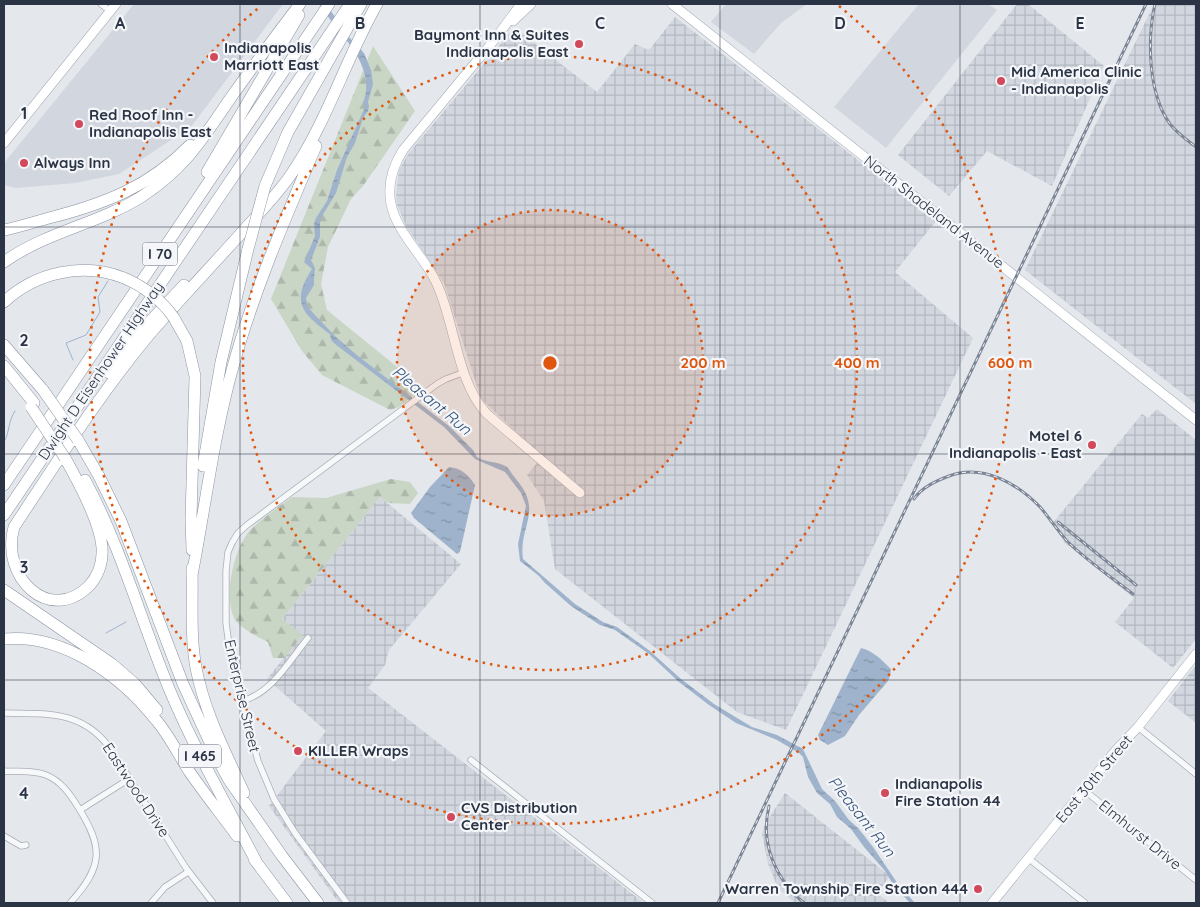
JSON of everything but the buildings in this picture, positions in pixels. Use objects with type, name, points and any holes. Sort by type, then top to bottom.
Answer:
[{"type":"highway","points":[[4,262],[32,245],[119,209],[154,188],[179,167],[196,149],[300,4]]},
{"type":"highway","points":[[146,274],[176,220],[215,158],[305,4]]},
{"type":"highway","name":"Dwight D Eisenhower Highway","points":[[4,485],[329,4]]},
{"type":"highway","points":[[192,542],[205,447],[216,389],[248,249],[265,186],[285,136],[335,49],[350,10],[361,4]]},
{"type":"highway","points":[[67,456],[97,527],[102,544],[102,559],[96,576],[81,592],[65,599],[41,598],[19,584],[11,572],[7,549],[14,527],[124,367],[163,319],[287,181],[303,157],[377,4]]},
{"type":"highway","name":"Dwight D Eisenhower Highway","points":[[4,515],[327,37],[350,10]]},
{"type":"highway","points":[[192,575],[215,438],[234,362],[263,276],[331,108],[345,68]]},
{"type":"highway","points":[[4,230],[87,208],[113,198],[144,182],[185,151],[227,104]]},
{"type":"highway","points":[[71,417],[99,387],[152,318],[258,214]]},
{"type":"highway","points":[[4,302],[24,287],[53,274],[90,271],[109,273],[124,278],[151,293],[165,306],[174,318],[187,341],[195,376],[191,519],[194,648],[201,688],[218,739],[256,817]]},
{"type":"highway","name":"I 465","points":[[4,345],[43,390],[78,440],[99,476],[122,521],[176,667],[206,735],[229,780],[282,856],[318,903]]},
{"type":"highway","name":"I 465","points":[[4,366],[33,405],[99,506],[162,672],[182,719],[201,759],[257,863],[287,903]]},
{"type":"highway","points":[[4,372],[33,405]]},
{"type":"highway","points":[[4,590],[112,664],[134,684],[153,704],[168,725],[220,813]]},
{"type":"highway","points":[[4,639],[25,639],[53,644],[92,664],[121,684],[140,701],[158,722],[190,772],[257,863]]},
{"type":"main road","points":[[521,4],[495,39],[403,150],[394,167],[390,184],[391,204],[396,218],[438,285],[474,395],[486,412],[580,493]]},
{"type":"main road","points":[[495,39],[531,4]]},
{"type":"main road","name":"North Shadeland Avenue","points":[[672,4],[1196,420]]},
{"type":"main road","points":[[4,143],[113,8]]},
{"type":"main road","name":"East 30th Street","points":[[992,903],[1196,654]]},
{"type":"street","points":[[101,4],[113,8]]},
{"type":"street","name":"Enterprise Street","points":[[347,903],[294,833],[274,799],[258,760],[231,660],[226,623],[228,552],[238,534],[245,527],[441,381],[465,372]]},
{"type":"street","points":[[242,701],[256,696],[267,688],[308,638]]},
{"type":"street","name":"Eastwood Drive","points":[[4,713],[56,714],[83,724],[94,732],[106,743],[188,872],[213,903]]},
{"type":"street","points":[[1138,727],[1196,774]]},
{"type":"street","points":[[471,760],[652,903]]},
{"type":"street","points":[[4,771],[37,772],[52,778],[66,789],[80,810],[94,837],[96,858],[89,878],[70,903]]},
{"type":"street","points":[[80,810],[129,779]]},
{"type":"street","name":"Elmhurst Drive","points":[[1084,790],[1196,880]]},
{"type":"street","points":[[4,836],[21,846],[26,845]]},
{"type":"street","points":[[1028,858],[1085,903]]},
{"type":"street","points":[[150,903],[165,887],[188,872]]},
{"type":"shaded area","points":[[134,4],[283,4],[191,127],[119,174],[75,183],[16,188],[4,185],[4,163]]},
{"type":"shaded area","points":[[726,4],[807,4],[781,23],[754,54],[711,22]]},
{"type":"shaded area","points":[[919,4],[988,4],[997,10],[886,148],[834,107]]},
{"type":"shaded area","points":[[1017,4],[1028,4],[1104,66],[1052,186],[987,151],[949,196],[898,155]]},
{"type":"shaded area","points":[[1154,4],[1196,4],[1196,404],[1025,270]]},
{"type":"shaded area","points":[[675,17],[936,221],[895,272],[973,338],[786,730],[737,712],[555,569],[544,501],[527,475],[536,464],[537,451],[481,399],[444,283],[406,226],[397,205],[396,193],[399,170],[408,154],[515,28],[597,92],[635,44],[650,49]]},
{"type":"shaded area","points":[[1157,409],[1196,440],[1196,639],[1173,668],[1115,622],[1134,598],[1065,543],[1052,524],[1142,414],[1148,418]]},
{"type":"shaded area","points":[[380,497],[461,564],[389,650],[385,665],[368,688],[644,903],[339,903],[269,806],[326,731],[267,679],[302,635],[282,619]]},
{"type":"shaded area","points":[[1196,665],[1196,723],[1168,701]]},
{"type":"shaded area","points":[[785,793],[890,876],[877,893],[889,903],[795,903],[778,888],[768,864],[762,834],[764,826]]},
{"type":"green space","points":[[373,46],[415,111],[363,186],[351,199],[328,247],[321,284],[327,310],[423,388],[399,407],[390,410],[322,375],[302,351],[271,299]]},
{"type":"green space","points":[[391,479],[410,482],[418,493],[410,504],[388,503],[380,497],[282,619],[303,635],[284,658],[273,658],[268,642],[240,625],[234,618],[231,609],[230,587],[234,563],[247,534],[292,497],[326,498]]},
{"type":"water","name":"Pleasant Run","points":[[319,4],[326,4],[349,37],[364,53],[371,70],[373,84],[368,102],[368,111],[363,118],[355,143],[347,157],[336,193],[322,216],[320,237],[311,260],[315,268],[314,285],[306,298],[308,307],[336,337],[358,356],[449,426],[473,450],[477,457],[508,468],[524,491],[528,501],[528,519],[522,547],[523,559],[575,604],[603,622],[617,627],[650,651],[681,679],[714,704],[752,727],[777,735],[803,749],[822,789],[858,828],[898,884],[915,903],[910,903],[894,886],[885,871],[851,829],[837,817],[830,804],[817,793],[808,777],[803,757],[799,753],[777,740],[736,723],[709,705],[679,682],[649,654],[615,630],[600,625],[571,606],[520,561],[518,544],[526,506],[521,493],[505,472],[475,459],[444,427],[335,344],[331,340],[330,334],[307,314],[301,299],[305,281],[312,269],[304,262],[315,236],[314,224],[316,218],[327,201],[337,170],[365,107],[363,103],[366,89],[365,75],[360,62],[345,38]]},
{"type":"water","points":[[449,467],[464,473],[475,485],[460,552],[457,554],[414,518],[411,513],[430,487]]},
{"type":"water","points":[[861,648],[881,659],[891,669],[890,676],[845,736],[828,745],[820,740],[818,735]]},
{"type":"waterway","points":[[73,360],[66,343],[86,335],[100,312],[98,297],[108,281]]},
{"type":"waterway","points":[[4,442],[15,411]]},
{"type":"waterway","points":[[106,633],[126,622]]},
{"type":"railway","points":[[718,903],[1146,4]]},
{"type":"railway","points":[[1155,4],[1150,49],[1153,82],[1157,97],[1170,124],[1196,147]]},
{"type":"railway","points":[[914,499],[930,485],[949,476],[974,472],[999,478],[1032,499],[1075,548],[1133,594]]},
{"type":"railway","points":[[1058,522],[1136,585]]},
{"type":"railway","points":[[769,806],[767,833],[768,847],[772,859],[785,883],[804,903]]},
{"type":"place","name":"Baymont Inn & Suites Indianapolis East","points":[[579,44]]},
{"type":"place","name":"Indianapolis Marriott East","points":[[214,57]]},
{"type":"place","name":"Mid America Clinic - Indianapolis","points":[[1001,81]]},
{"type":"place","name":"Red Roof Inn - Indianapolis East","points":[[79,124]]},
{"type":"place","name":"Always Inn","points":[[24,163]]},
{"type":"place","name":"Motel 6 Indianapolis - East","points":[[1092,445]]},
{"type":"place","name":"KILLER Wraps","points":[[298,751]]},
{"type":"place","name":"Indianapolis Fire Station 44","points":[[885,793]]},
{"type":"place","name":"CVS Distribution Center","points":[[451,817]]},
{"type":"place","name":"Warren Township Fire Station 444","points":[[978,889]]}]
